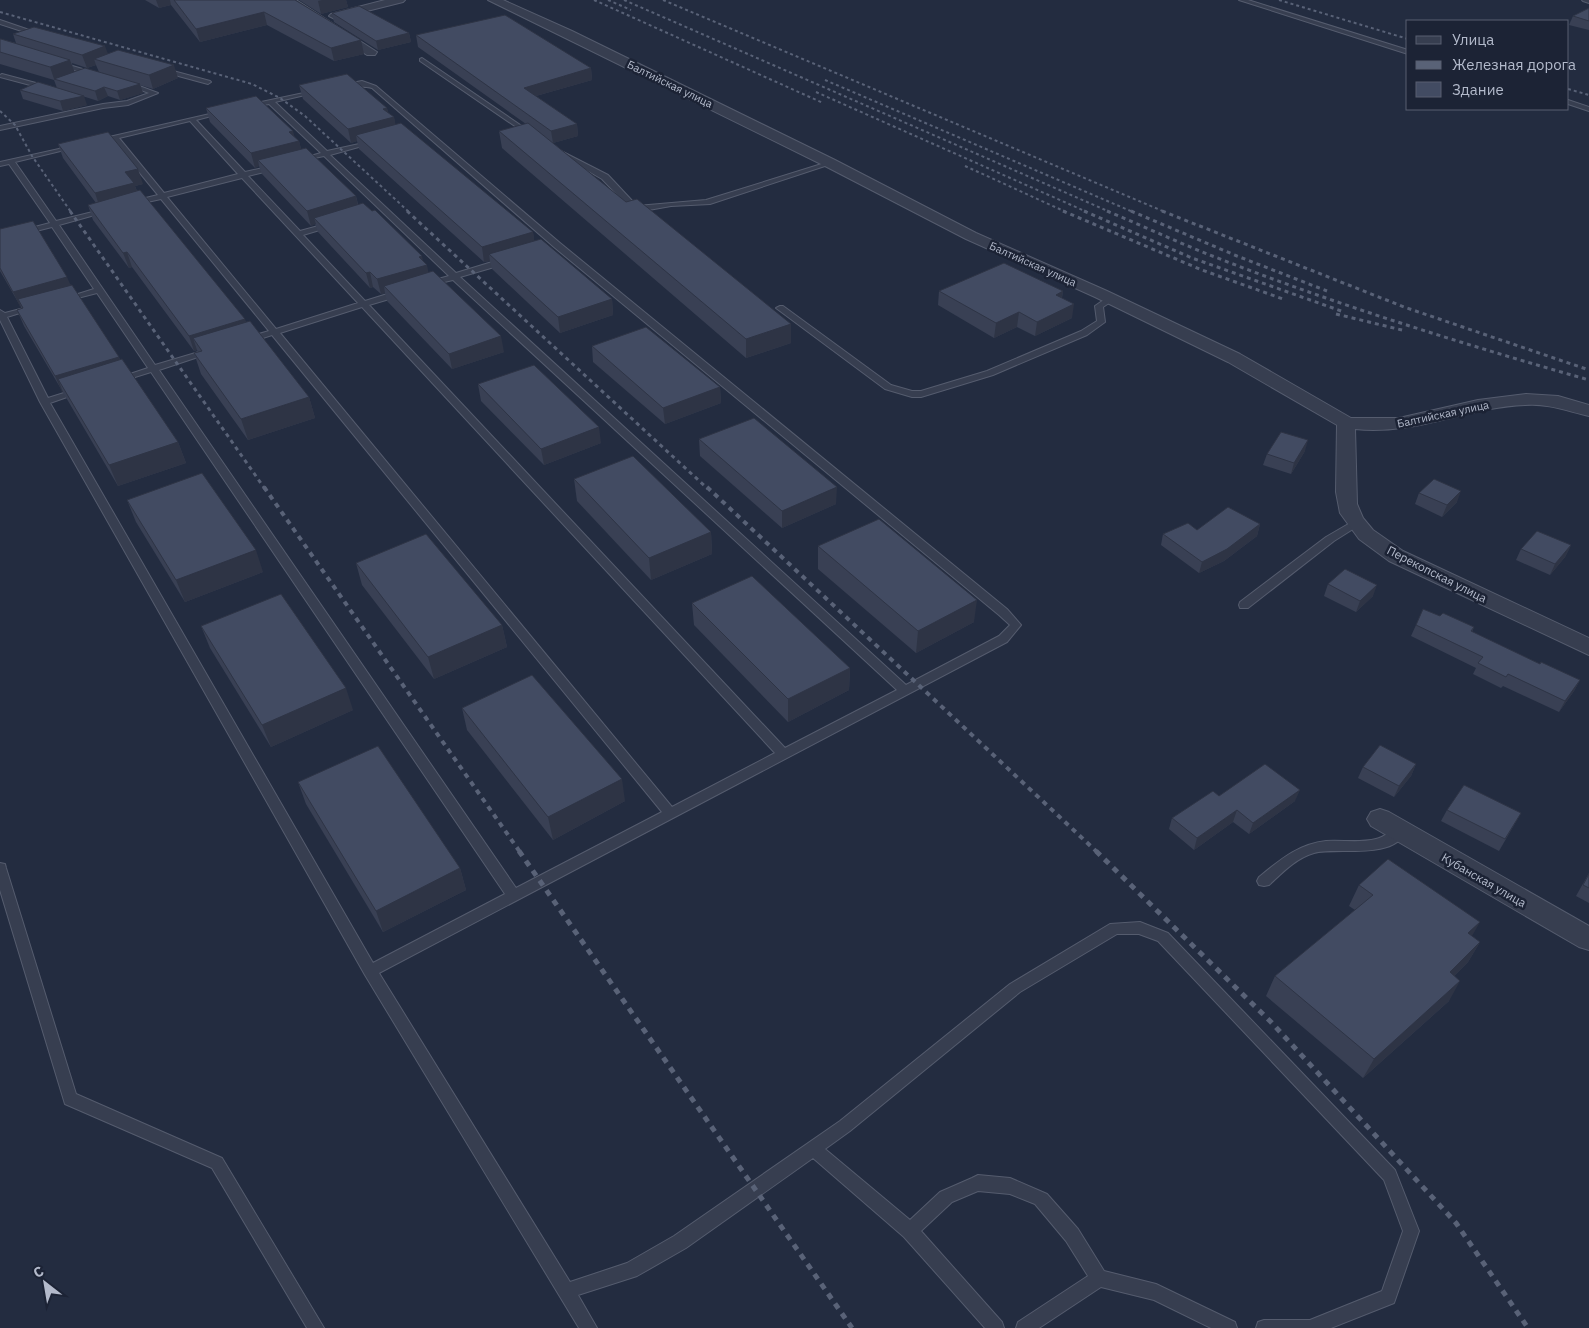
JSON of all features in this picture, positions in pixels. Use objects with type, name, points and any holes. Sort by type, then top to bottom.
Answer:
[{"type":"street","points":[[288,0],[372,52]]},
{"type":"street","points":[[319,20],[399,0]]},
{"type":"street","name":"Балтийская улица","points":[[494,0],[568,34],[830,163],[971,236],[1111,299],[1234,358],[1346,423],[1365,425],[1399,424],[1478,405],[1526,398],[1558,402],[1589,411]]},
{"type":"street","name":"Перекопская улица","points":[[1346,423],[1344,440],[1347,504],[1357,522],[1376,543],[1396,556],[1589,647]]},
{"type":"street","name":"Кубанская улица","points":[[1390,825],[1589,939]]},
{"type":"lane","points":[[1242,0],[1406,51]]},
{"type":"lane","points":[[1585,0],[1589,1]]},
{"type":"lane","points":[[0,22],[48,37]]},
{"type":"lane","points":[[422,60],[538,141]]},
{"type":"lane","points":[[52,62],[106,77]]},
{"type":"lane","points":[[152,66],[208,82]]},
{"type":"lane","points":[[78,75],[96,69]]},
{"type":"lane","points":[[2,76],[46,88],[55,87]]},
{"type":"lane","points":[[0,128],[103,106],[128,103],[155,93],[115,80]]},
{"type":"lane","points":[[370,971],[514,896],[670,814],[904,690],[1003,639],[1016,625],[996,606],[552,246],[417,130],[374,87],[362,83],[348,84],[270,100],[5,163],[53,224],[514,896]]},
{"type":"lane","points":[[270,100],[326,154],[378,210],[454,276],[904,690]]},
{"type":"lane","points":[[90,101],[103,106]]},
{"type":"lane","points":[[1569,102],[1589,108]]},
{"type":"lane","points":[[192,119],[784,754]]},
{"type":"lane","points":[[114,137],[670,814]]},
{"type":"lane","points":[[289,163],[377,141]]},
{"type":"lane","points":[[550,147],[605,177],[635,208],[643,209],[671,204],[707,202],[830,163]]},
{"type":"lane","points":[[128,205],[280,166]]},
{"type":"lane","points":[[0,238],[110,210]]},
{"type":"lane","points":[[298,234],[336,223]]},
{"type":"lane","points":[[418,288],[510,259]]},
{"type":"lane","points":[[60,301],[98,290]]},
{"type":"lane","points":[[239,342],[409,290]]},
{"type":"lane","points":[[780,308],[880,382],[912,394],[921,394],[990,373],[1084,333],[1101,322],[1099,306],[1111,299]]},
{"type":"lane","points":[[40,306],[1,314],[45,402],[370,971],[589,1328]]},
{"type":"lane","points":[[107,383],[221,348]]},
{"type":"lane","points":[[45,402],[90,388]]},
{"type":"lane","points":[[1244,606],[1330,539],[1357,522]]},
{"type":"lane","points":[[1264,881],[1293,856],[1316,848],[1373,846],[1390,840],[1390,825]]},
{"type":"lane","points":[[0,868],[70,1099],[217,1163],[316,1328]]},
{"type":"lane","points":[[566,1291],[631,1270],[680,1242],[814,1149],[1015,988],[1115,928],[1140,928],[1163,937],[1390,1176],[1411,1232],[1388,1297],[1310,1328],[1264,1328]]},
{"type":"lane","points":[[814,1149],[910,1231],[996,1328]]},
{"type":"lane","points":[[910,1231],[946,1197],[978,1183],[1010,1186],[1041,1199],[1072,1235],[1099,1278],[1156,1292],[1229,1328]]},
{"type":"lane","points":[[1024,1328],[1099,1278]]},
{"type":"building","points":[[174,0],[295,0],[361,40],[331,48],[264,12],[196,29]]},
{"type":"building","points":[[359,6],[409,33],[376,41],[332,13]]},
{"type":"building","points":[[1589,8],[1589,21],[1573,16]]},
{"type":"building","points":[[505,15],[591,68],[524,88],[577,124],[551,131],[416,35]]},
{"type":"building","points":[[34,27],[105,46],[82,55],[13,34]]},
{"type":"building","points":[[0,39],[70,60],[50,67],[0,52]]},
{"type":"building","points":[[118,50],[174,65],[149,75],[94,59]]},
{"type":"building","points":[[85,68],[140,84],[117,91],[104,87],[95,91],[54,79]]},
{"type":"building","points":[[347,74],[387,108],[383,109],[394,117],[348,129],[299,85]]},
{"type":"building","points":[[38,82],[84,96],[60,101],[20,90]]},
{"type":"building","points":[[256,96],[293,131],[289,132],[299,141],[251,153],[206,108]]},
{"type":"building","points":[[401,123],[533,232],[482,247],[356,135]]},
{"type":"building","points":[[528,123],[626,202],[637,199],[791,324],[746,339],[499,131]]},
{"type":"building","points":[[108,132],[138,169],[125,172],[134,183],[95,193],[58,144]]},
{"type":"building","points":[[306,148],[356,196],[307,211],[258,160]]},
{"type":"building","points":[[140,190],[245,319],[189,336],[127,252],[123,253],[88,205]]},
{"type":"building","points":[[363,203],[372,211],[375,210],[422,256],[419,257],[427,265],[377,279],[370,272],[366,273],[314,218]]},
{"type":"building","points":[[33,221],[67,277],[13,292],[0,268],[0,229]]},
{"type":"building","points":[[541,239],[612,299],[558,317],[489,254]]},
{"type":"building","points":[[1004,263],[1063,291],[1056,295],[1074,304],[1037,322],[1019,312],[996,323],[939,291]]},
{"type":"building","points":[[433,271],[501,336],[449,354],[384,286]]},
{"type":"building","points":[[72,285],[119,357],[55,376],[17,310],[23,308],[18,299]]},
{"type":"building","points":[[250,321],[309,397],[241,419],[194,353],[202,351],[193,338]]},
{"type":"building","points":[[646,327],[720,387],[663,408],[592,346]]},
{"type":"building","points":[[122,359],[178,442],[109,465],[58,379]]},
{"type":"building","points":[[534,365],[599,427],[541,449],[478,384]]},
{"type":"building","points":[[754,418],[837,487],[782,511],[699,439]]},
{"type":"building","points":[[1281,432],[1308,440],[1294,463],[1267,454]]},
{"type":"building","points":[[633,456],[711,532],[649,558],[574,479]]},
{"type":"building","points":[[202,473],[256,550],[176,580],[127,500]]},
{"type":"building","points":[[1434,479],[1461,491],[1447,505],[1419,493]]},
{"type":"building","points":[[1228,507],[1260,524],[1227,549],[1202,562],[1163,534],[1188,523],[1197,530]]},
{"type":"building","points":[[879,519],[977,600],[918,631],[818,546]]},
{"type":"building","points":[[1537,531],[1571,545],[1555,564],[1521,549]]},
{"type":"building","points":[[426,534],[502,625],[428,657],[356,563]]},
{"type":"building","points":[[1345,569],[1377,585],[1360,601],[1328,584]]},
{"type":"building","points":[[752,576],[850,668],[788,699],[692,603]]},
{"type":"building","points":[[281,594],[346,688],[262,725],[201,626]]},
{"type":"building","points":[[1423,609],[1440,616],[1443,613],[1474,627],[1471,631],[1540,664],[1541,662],[1580,680],[1565,701],[1508,674],[1506,677],[1478,663],[1483,657],[1416,625]]},
{"type":"building","points":[[532,675],[622,779],[548,817],[462,708]]},
{"type":"building","points":[[1380,745],[1416,764],[1399,786],[1363,767]]},
{"type":"building","points":[[378,746],[460,868],[376,911],[298,782]]},
{"type":"building","points":[[1265,764],[1300,790],[1253,823],[1237,810],[1197,838],[1172,818],[1213,791],[1219,796]]},
{"type":"building","points":[[1464,785],[1521,813],[1505,839],[1447,810]]},
{"type":"building","points":[[1388,859],[1480,922],[1468,933],[1480,942],[1450,972],[1460,981],[1374,1059],[1275,976],[1373,895],[1359,885]]},
{"type":"building","points":[[1589,874],[1589,888],[1583,885]]},
{"type":"railway","points":[[594,0],[823,103]]},
{"type":"railway","points":[[608,0],[631,10]]},
{"type":"railway","points":[[624,0],[1110,212]]},
{"type":"railway","points":[[663,0],[1165,212]]},
{"type":"railway","points":[[1279,0],[1406,38]]},
{"type":"railway","points":[[0,12],[252,84],[280,98],[305,116],[409,212]]},
{"type":"railway","points":[[825,80],[1133,212]]},
{"type":"railway","points":[[1569,89],[1589,95]]},
{"type":"railway","points":[[816,92],[1087,212]]},
{"type":"railway","points":[[0,111],[15,125],[32,156],[71,212]]},
{"type":"railway","points":[[965,166],[1066,212]]},
{"type":"railway","points":[[70,211],[265,489]]},
{"type":"railway","points":[[407,211],[708,489]]},
{"type":"railway","points":[[1063,211],[1202,270],[1283,299]]},
{"type":"railway","points":[[1084,211],[1192,258],[1344,312]]},
{"type":"railway","points":[[1107,211],[1202,252],[1354,308],[1589,380]]},
{"type":"railway","points":[[1131,211],[1237,256],[1327,291]]},
{"type":"railway","points":[[1162,211],[1404,307],[1589,370]]},
{"type":"railway","points":[[1336,314],[1406,331]]},
{"type":"railway","points":[[264,487],[520,852]]},
{"type":"railway","points":[[707,487],[1097,852]]},
{"type":"railway","points":[[519,851],[852,1328]]},
{"type":"railway","points":[[1096,851],[1271,1022],[1456,1223],[1528,1328]]}]
